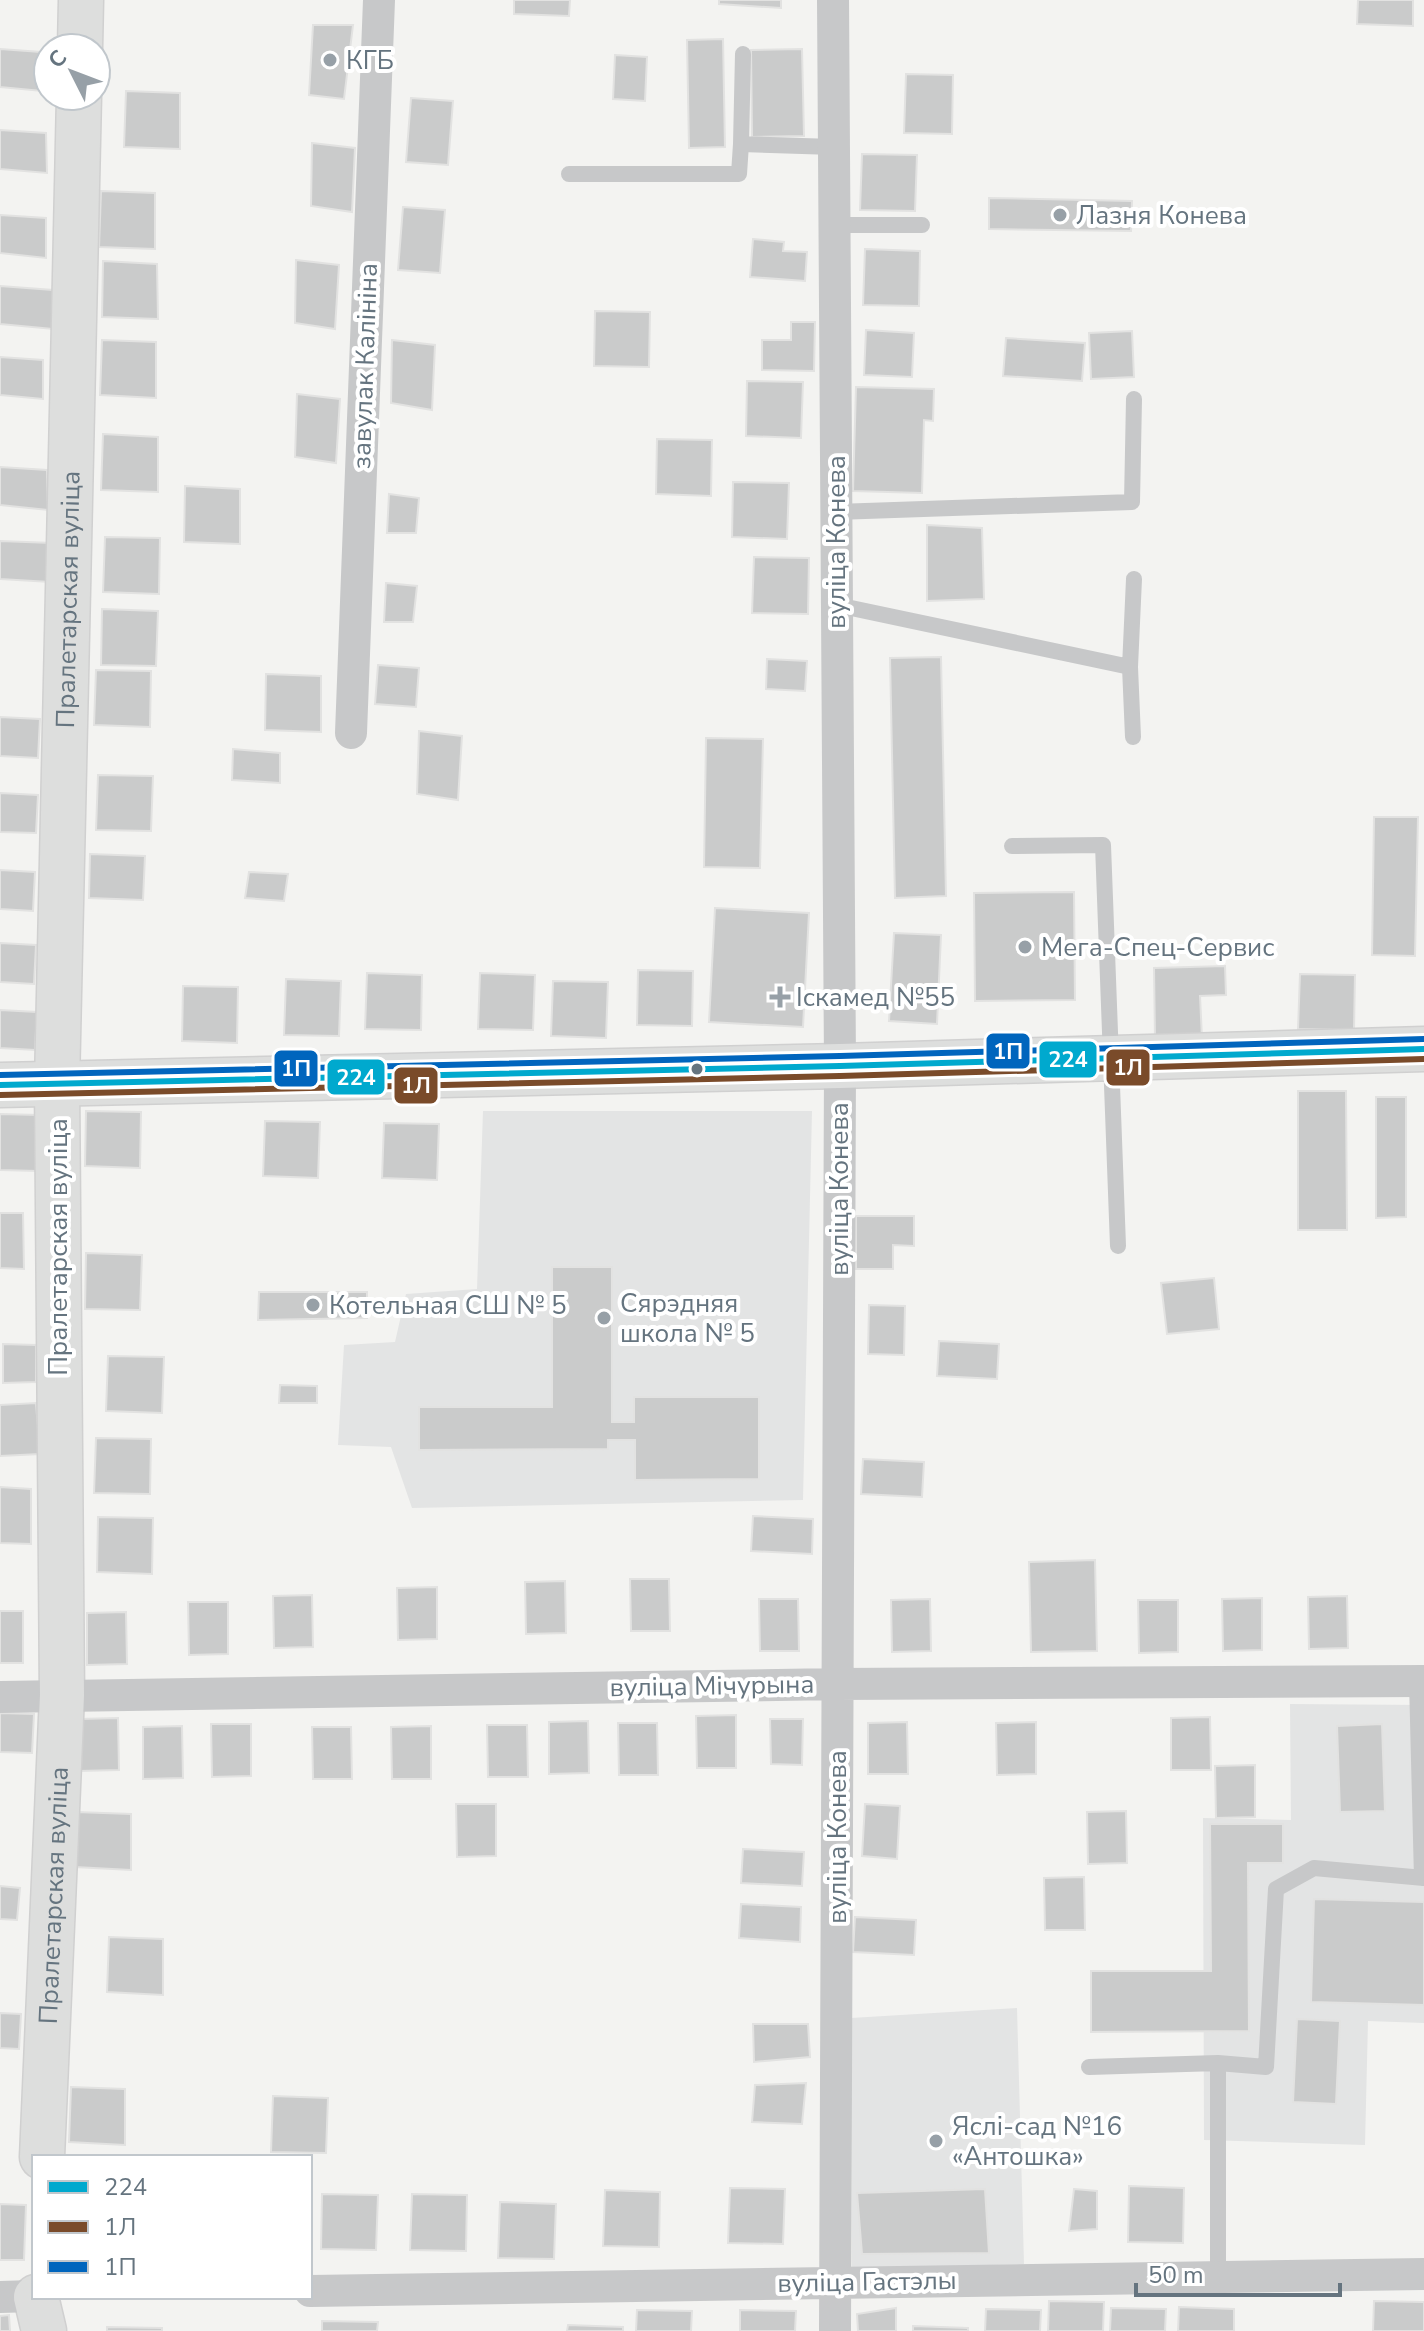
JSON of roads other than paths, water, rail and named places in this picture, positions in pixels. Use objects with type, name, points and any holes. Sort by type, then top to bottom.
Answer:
[{"type":"street","points":[[80,32],[81,0]]},
{"type":"street","name":"завулак Калініна","points":[[351,733],[379,0]]},
{"type":"street","name":"вуліца Конева","points":[[833,0],[840,1066],[835,2331]]},
{"type":"street","name":"Пралетарская вуліца","points":[[42,2155],[62,1695],[57,1084],[79,112]]},
{"type":"street","points":[[0,1085],[1424,1049]]},
{"type":"street","name":"вуліца Мічурына","points":[[0,1697],[837,1684],[1421,1681]]},
{"type":"street","name":"вуліца Гастэлы","points":[[312,2291],[1424,2274]]},
{"type":"street","points":[[0,2297],[32,2296]]},
{"type":"street","points":[[36,2299],[44,2331]]},
{"type":"lane","points":[[569,174],[739,174],[743,54]]},
{"type":"lane","points":[[741,144],[834,147]]},
{"type":"lane","points":[[834,225],[922,225]]},
{"type":"lane","points":[[836,512],[1132,502],[1134,399]]},
{"type":"lane","points":[[1133,737],[1130,667],[1134,579]]},
{"type":"lane","points":[[837,605],[1130,667]]},
{"type":"lane","points":[[1012,846],[1103,845],[1118,1246]]},
{"type":"lane","points":[[1089,2067],[1218,2063],[1266,2067],[1276,1889],[1314,1868],[1423,1878],[1421,1681]]},
{"type":"lane","points":[[1218,2063],[1218,2278]]},
{"type":"place","name":"КГБ","points":[[330,60]]},
{"type":"place","name":"Лазня Конева","points":[[1060,215]]},
{"type":"place","name":"Мега-Спец-Сервис","points":[[1025,947]]},
{"type":"place","name":"Іскамед №55","points":[[780,997]]},
{"type":"place","name":"Котельная СШ № 5","points":[[313,1305]]},
{"type":"place","name":"Сярэдняя школа № 5","points":[[604,1318]]},
{"type":"place","name":"Яслі-сад №16 «Антошка»","points":[[936,2141]]}]
